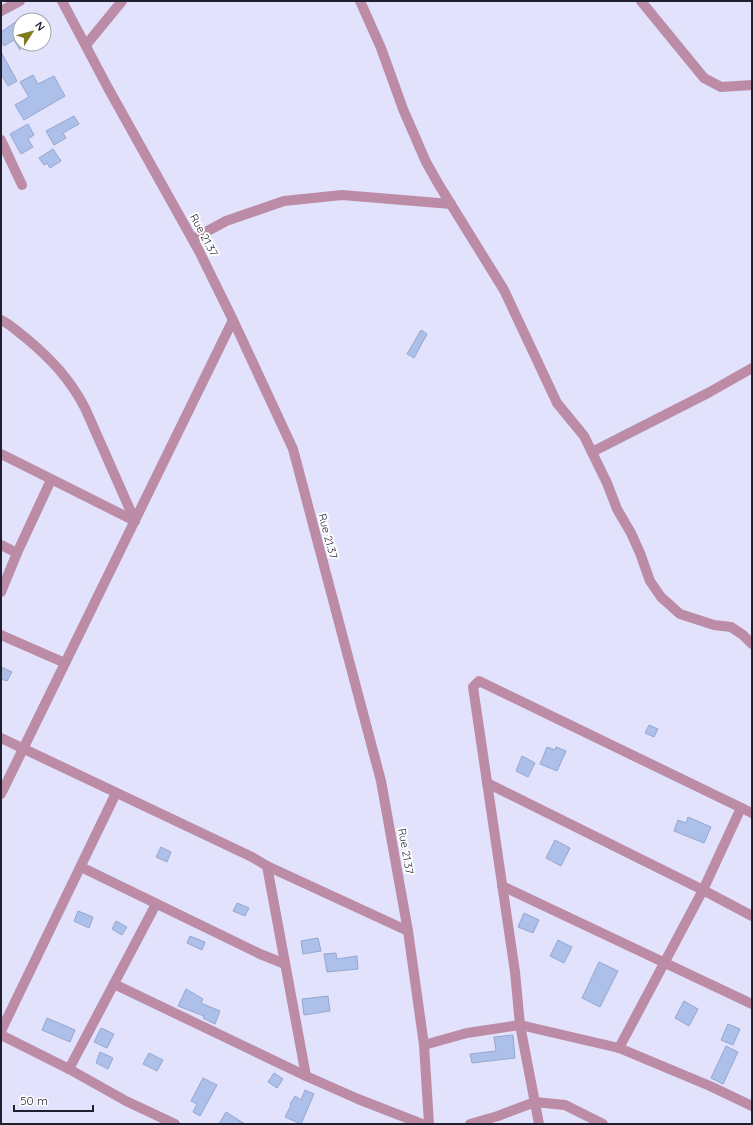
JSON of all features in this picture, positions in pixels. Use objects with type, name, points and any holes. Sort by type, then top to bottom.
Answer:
[{"type":"street","points":[[1,11],[20,1]]},
{"type":"street","name":"Rue 21.37","points":[[62,1],[108,88],[193,239],[233,320],[293,449],[381,781],[408,931],[424,1045],[430,1124]]},
{"type":"street","points":[[86,45],[122,1]]},
{"type":"street","points":[[360,1],[381,48],[403,109],[426,162],[504,290],[557,403],[584,436],[607,483],[617,509],[631,533],[650,581],[661,597],[680,614],[714,624],[731,627],[744,635],[752,644]]},
{"type":"street","points":[[641,1],[704,78],[721,87],[752,85]]},
{"type":"street","points":[[1,140],[22,185]]},
{"type":"street","points":[[193,239],[226,221],[284,201],[342,196],[451,204]]},
{"type":"street","points":[[1,320],[38,348],[61,370],[76,390],[135,521]]},
{"type":"street","points":[[1,794],[233,320]]},
{"type":"street","points":[[592,452],[708,393],[752,368]]},
{"type":"street","points":[[1,454],[135,521]]},
{"type":"street","points":[[1,592],[16,553],[51,480]]},
{"type":"street","points":[[1,545],[16,553]]},
{"type":"street","points":[[1,635],[65,663]]},
{"type":"street","points":[[539,1124],[520,1025],[515,972],[473,687],[479,681],[748,810],[703,890],[619,1048]]},
{"type":"street","points":[[1,738],[268,866],[408,931]]},
{"type":"street","points":[[487,783],[703,890],[752,916]]},
{"type":"street","points":[[1,1031],[116,793]]},
{"type":"street","points":[[268,866],[306,1076]]},
{"type":"street","points":[[81,867],[260,954],[285,964]]},
{"type":"street","points":[[502,886],[752,1004]]},
{"type":"street","points":[[70,1069],[156,904]]},
{"type":"street","points":[[114,984],[306,1076],[358,1099],[422,1124]]},
{"type":"street","points":[[424,1045],[467,1033],[520,1025],[619,1048],[710,1086],[752,1106]]},
{"type":"street","points":[[1,1035],[70,1069],[126,1101],[175,1124]]},
{"type":"street","points":[[470,1124],[498,1116],[535,1102],[565,1105],[603,1124]]},
{"type":"building","points":[[12,24],[12,41],[4,46],[1,41],[1,32]]},
{"type":"building","points":[[1,52],[17,81],[8,86],[1,74]]},
{"type":"building","points":[[33,75],[38,84],[54,76],[65,96],[24,120],[15,105],[29,97],[20,82]]},
{"type":"building","points":[[74,116],[79,124],[63,133],[66,138],[54,145],[46,131]]},
{"type":"building","points":[[28,124],[34,135],[28,139],[33,147],[21,154],[10,134]]},
{"type":"building","points":[[53,149],[61,161],[50,168],[47,163],[44,165],[39,158]]},
{"type":"building","points":[[421,330],[427,334],[414,358],[407,354]]},
{"type":"building","points":[[1,667],[12,672],[7,681],[1,679]]},
{"type":"building","points":[[649,725],[658,729],[654,737],[645,733]]},
{"type":"building","points":[[547,747],[555,750],[556,747],[566,751],[557,771],[540,764]]},
{"type":"building","points":[[522,756],[535,763],[528,777],[516,771]]},
{"type":"building","points":[[688,817],[711,827],[704,843],[674,831],[678,820],[686,823]]},
{"type":"building","points":[[555,840],[570,848],[561,866],[546,858]]},
{"type":"building","points":[[161,847],[171,852],[167,862],[156,857]]},
{"type":"building","points":[[237,903],[249,908],[245,916],[233,911]]},
{"type":"building","points":[[78,911],[93,917],[89,928],[74,921]]},
{"type":"building","points":[[524,913],[539,920],[533,933],[518,927]]},
{"type":"building","points":[[116,921],[127,927],[122,935],[112,929]]},
{"type":"building","points":[[190,936],[205,942],[202,950],[187,943]]},
{"type":"building","points":[[318,938],[321,951],[303,954],[301,941]]},
{"type":"building","points":[[558,940],[572,947],[564,963],[550,956]]},
{"type":"building","points":[[336,953],[337,959],[357,956],[358,969],[327,972],[324,954]]},
{"type":"building","points":[[599,962],[618,971],[600,1007],[582,998]]},
{"type":"building","points":[[186,989],[203,999],[201,1003],[220,1011],[215,1024],[203,1018],[204,1016],[178,1006]]},
{"type":"building","points":[[328,996],[330,1011],[304,1015],[302,999]]},
{"type":"building","points":[[684,1001],[698,1009],[689,1026],[675,1018]]},
{"type":"building","points":[[47,1018],[75,1030],[70,1042],[42,1030]]},
{"type":"building","points":[[728,1024],[740,1029],[733,1045],[721,1040]]},
{"type":"building","points":[[101,1028],[114,1034],[107,1048],[94,1042]]},
{"type":"building","points":[[513,1035],[515,1058],[472,1063],[470,1054],[496,1051],[494,1037]]},
{"type":"building","points":[[726,1046],[738,1052],[723,1084],[711,1078]]},
{"type":"building","points":[[100,1052],[113,1058],[108,1069],[96,1063]]},
{"type":"building","points":[[149,1053],[163,1060],[157,1071],[143,1064]]},
{"type":"building","points":[[274,1073],[283,1079],[277,1088],[268,1082]]},
{"type":"building","points":[[203,1078],[217,1085],[200,1116],[193,1112],[197,1104],[191,1101]]},
{"type":"building","points":[[305,1090],[314,1094],[301,1124],[285,1117],[295,1096],[301,1100]]},
{"type":"building","points":[[226,1112],[245,1124],[219,1124]]}]
